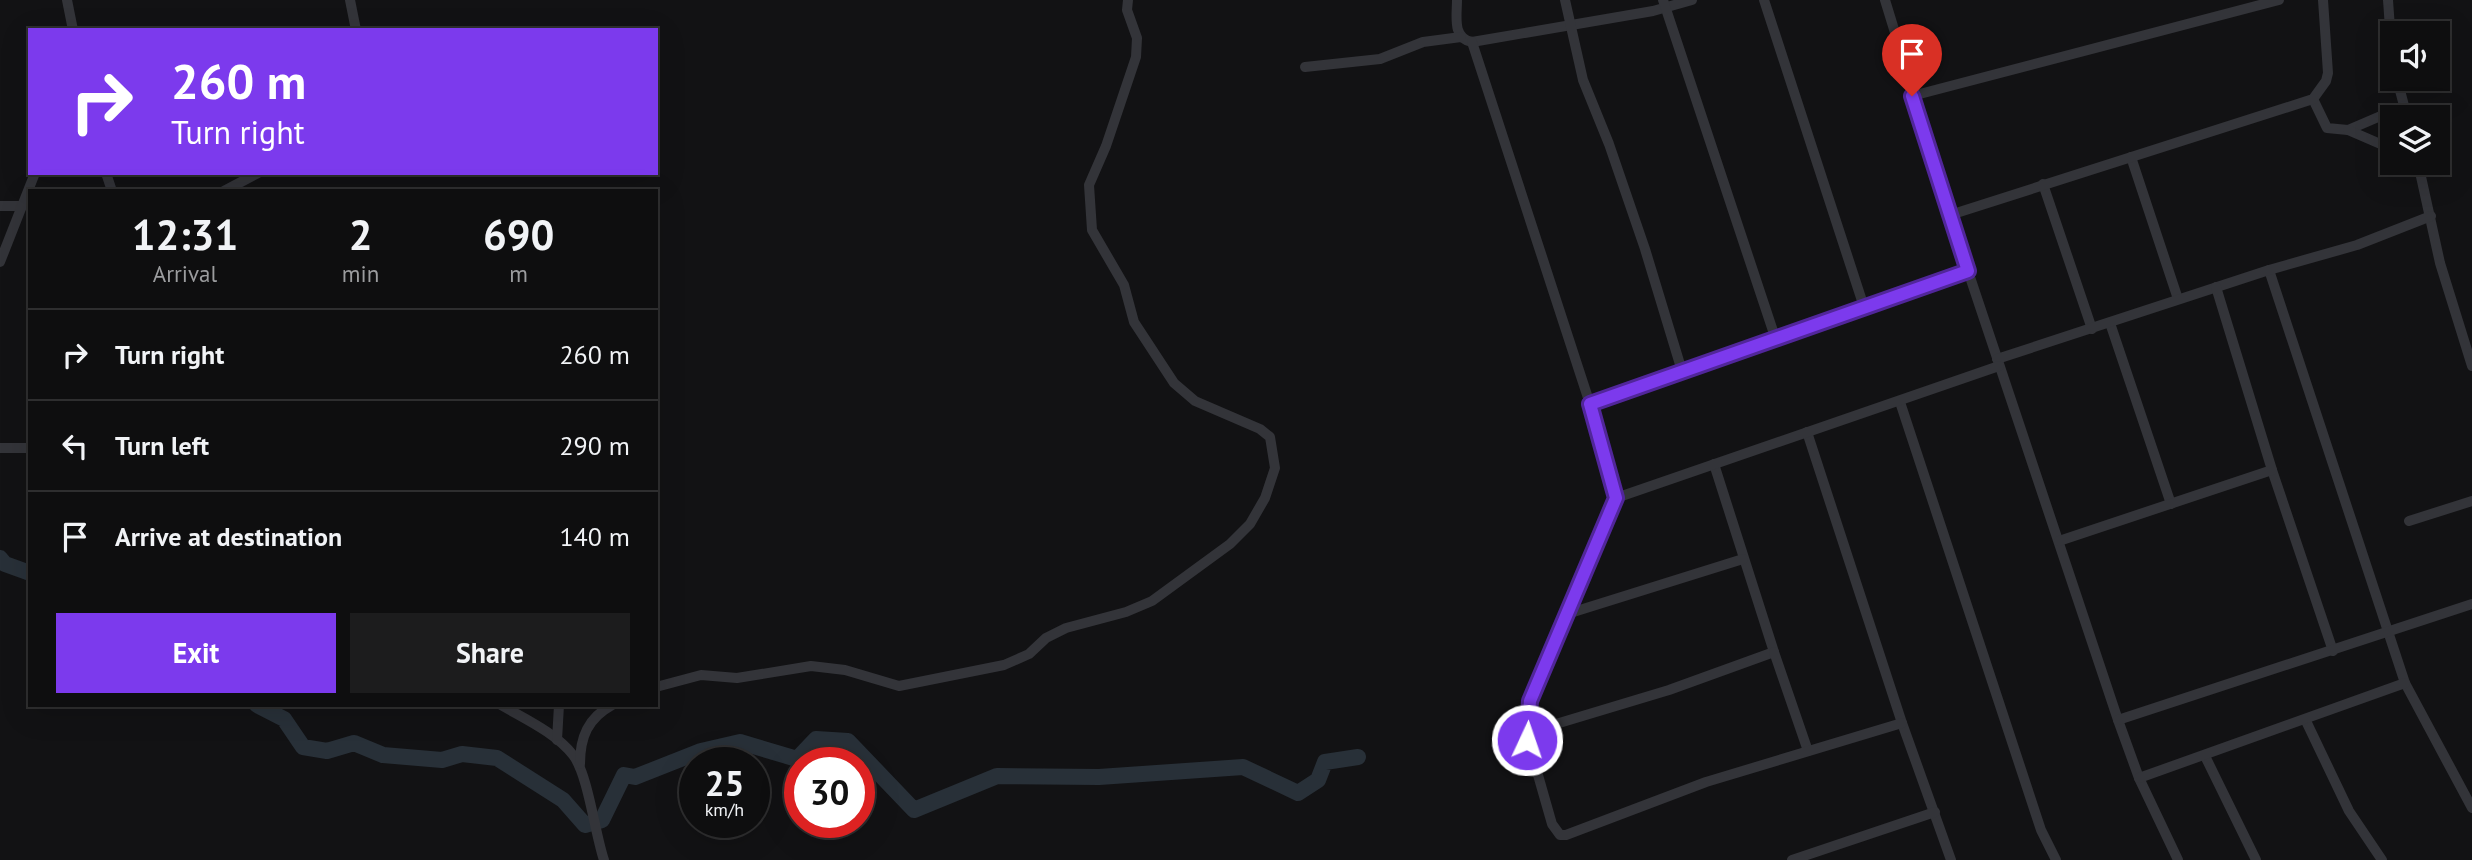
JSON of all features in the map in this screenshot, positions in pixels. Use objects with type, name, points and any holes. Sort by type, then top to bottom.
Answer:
[{"type":"street","points":[[67,0],[73,28]]},
{"type":"street","points":[[350,0],[356,28]]},
{"type":"street","points":[[658,686],[701,675],[737,678],[811,666],[845,670],[899,686],[1004,665],[1029,654],[1046,638],[1066,628],[1126,612],[1152,600],[1230,544],[1250,524],[1265,498],[1275,468],[1269,437],[1260,429],[1195,401],[1174,383],[1134,322],[1124,285],[1092,230],[1089,185],[1106,146],[1136,57],[1137,38],[1127,10],[1128,0]]},
{"type":"street","points":[[1457,0],[1458,32],[1461,37]]},
{"type":"street","points":[[1565,0],[1583,80],[1640,235],[1682,372]]},
{"type":"street","points":[[1305,67],[1380,59],[1423,42],[1461,37],[1472,42],[1692,0]]},
{"type":"street","points":[[1764,0],[1864,307]]},
{"type":"street","points":[[1885,0],[1912,96],[1968,271],[2118,720],[2139,778],[2178,860]]},
{"type":"street","points":[[1912,96],[2279,0]]},
{"type":"street","points":[[1950,215],[2313,99],[2328,73],[2323,0]]},
{"type":"street","points":[[2388,0],[2389,21]]},
{"type":"street","points":[[1664,4],[1775,337]]},
{"type":"street","points":[[1472,42],[1590,404],[1616,498],[1530,701],[1526,733],[1552,824],[1560,835],[1566,835],[1706,782],[1902,723]]},
{"type":"street","points":[[2313,99],[2327,128],[2348,131],[2380,144]]},
{"type":"street","points":[[2348,131],[2380,121]]},
{"type":"street","points":[[2131,157],[2178,299]]},
{"type":"street","points":[[228,189],[254,175]]},
{"type":"street","points":[[2421,175],[2445,282],[2472,366]]},
{"type":"street","points":[[2043,184],[2092,329]]},
{"type":"street","points":[[0,262],[28,192]]},
{"type":"street","points":[[0,206],[23,206]]},
{"type":"street","points":[[1616,498],[1900,402],[1998,362],[2178,299],[2357,245],[2431,216]]},
{"type":"street","points":[[2269,270],[2405,683],[2456,784],[2472,808]]},
{"type":"street","points":[[1590,404],[1968,271]]},
{"type":"street","points":[[2216,288],[2272,470],[2333,650]]},
{"type":"street","points":[[2110,323],[2171,504]]},
{"type":"street","points":[[1900,402],[2038,820],[2056,860]]},
{"type":"street","points":[[1807,432],[1902,723],[1951,860]]},
{"type":"street","points":[[0,448],[28,448]]},
{"type":"street","points":[[1714,464],[1808,751]]},
{"type":"street","points":[[2059,541],[2272,470]]},
{"type":"street","points":[[2409,521],[2472,501]]},
{"type":"street","points":[[1567,614],[1743,559]]},
{"type":"street","points":[[2118,720],[2472,604]]},
{"type":"street","points":[[1526,733],[1657,694],[1774,652]]},
{"type":"street","points":[[2139,778],[2306,721],[2405,683]]},
{"type":"street","points":[[504,707],[557,740],[580,767]]},
{"type":"street","points":[[557,740],[559,707]]},
{"type":"street","points":[[604,860],[594,832],[580,767],[581,743],[586,731],[593,718],[609,707]]},
{"type":"street","points":[[2306,721],[2349,811],[2382,860]]},
{"type":"street","points":[[2204,756],[2256,860]]},
{"type":"street","points":[[1792,860],[1935,812]]},
{"type":"waterway","points":[[0,558],[5,564],[28,572]]},
{"type":"waterway","points":[[261,707],[284,719],[303,747],[327,751],[354,743],[383,755],[442,760],[462,754],[497,758],[563,800],[585,825],[602,820],[624,775],[635,777],[701,751],[740,742],[797,759],[816,739],[848,741],[914,810],[997,776],[1099,777],[1243,767],[1298,793],[1318,780],[1325,762],[1358,757]]},
{"type":"route","points":[[1527,740],[1530,701],[1616,498],[1590,404],[1968,271],[1912,96]]}]
